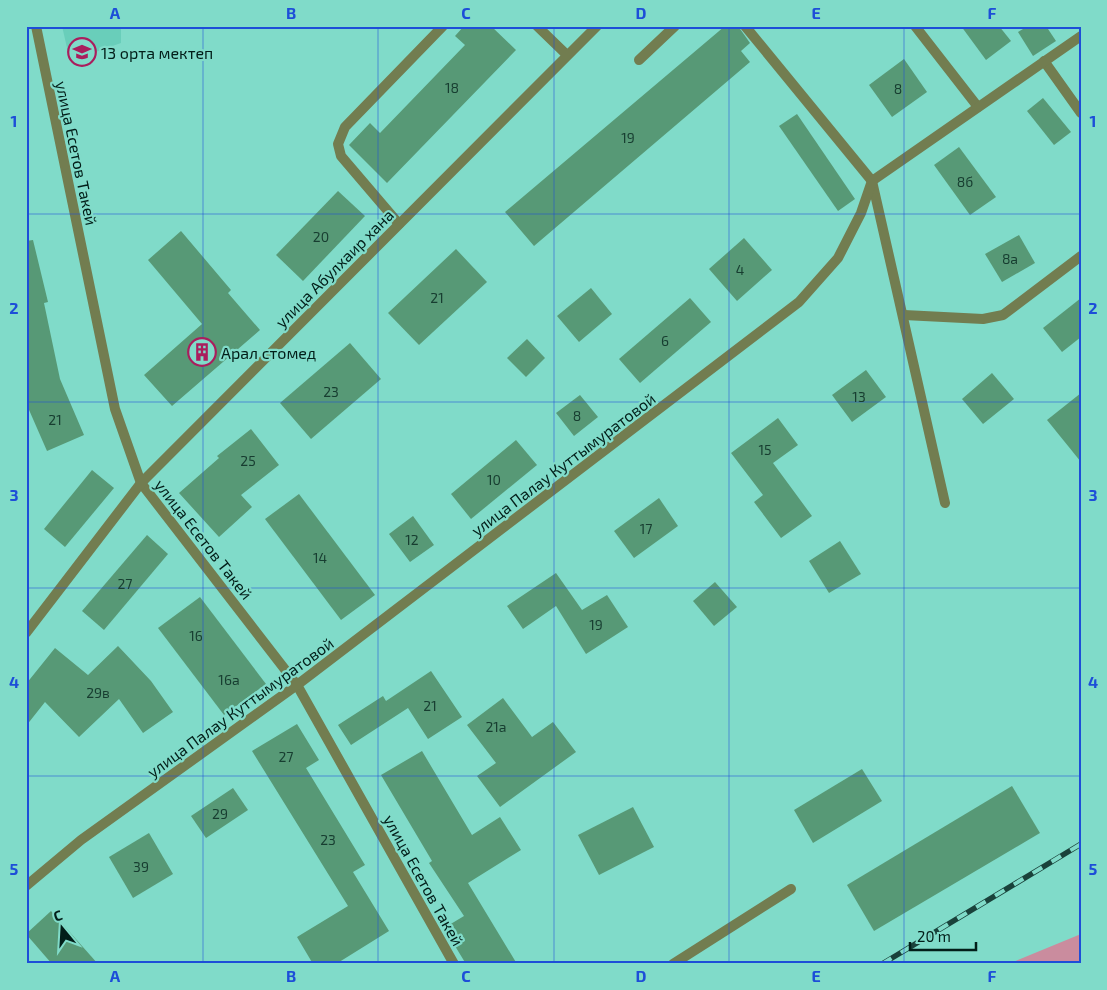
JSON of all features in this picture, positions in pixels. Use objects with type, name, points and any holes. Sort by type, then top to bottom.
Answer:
[{"type":"street","name":"улица Есетов Такей","points":[[36,26],[114,409],[141,483],[297,685],[454,964]]},
{"type":"street","points":[[399,224],[341,156],[338,144],[345,127],[443,26]]},
{"type":"street","points":[[537,26],[567,55]]},
{"type":"street","name":"улица Абулхаир хана","points":[[26,633],[141,483],[597,26]]},
{"type":"street","points":[[640,60],[676,26]]},
{"type":"street","points":[[745,26],[872,181],[946,503]]},
{"type":"street","points":[[915,26],[978,107]]},
{"type":"street","points":[[872,181],[1081,36]]},
{"type":"street","points":[[1044,60],[1081,113]]},
{"type":"street","name":"улица Палау Куттымуратовой","points":[[26,886],[81,840],[297,685],[800,302],[838,258],[860,213],[872,181]]},
{"type":"street","points":[[904,315],[983,319],[1003,315],[1081,256]]},
{"type":"street","points":[[673,964],[791,888]]},
{"type":"shaded area","name":"13 орта мектеп","points":[[62,26],[121,26],[121,43],[70,61]]},
{"type":"shaded area","points":[[1081,934],[1081,955],[1078,964],[1008,964]]},
{"type":"building","points":[[464,26],[491,26],[516,50],[387,183],[349,145],[370,123],[380,133],[465,45],[455,36]]},
{"type":"building","points":[[725,26],[738,26],[750,43],[741,51],[750,62],[534,246],[505,212]]},
{"type":"building","points":[[961,26],[999,26],[1011,41],[986,60]]},
{"type":"building","points":[[1028,26],[1046,26],[1056,41],[1033,56],[1018,32]]},
{"type":"building","points":[[904,59],[927,92],[892,117],[869,85]]},
{"type":"building","points":[[1043,98],[1071,132],[1054,145],[1027,111]]},
{"type":"building","points":[[797,114],[855,199],[838,211],[779,126]]},
{"type":"building","points":[[959,147],[996,197],[970,215],[934,165]]},
{"type":"building","points":[[338,191],[365,216],[303,281],[276,255]]},
{"type":"building","points":[[181,231],[231,290],[228,293],[260,330],[172,406],[144,375],[202,324],[148,260]]},
{"type":"building","points":[[1019,235],[1035,263],[1002,282],[985,254]]},
{"type":"building","points":[[744,238],[772,270],[737,301],[709,269]]},
{"type":"building","points":[[33,240],[48,302],[44,303],[60,379],[84,435],[47,451],[26,403],[26,241]]},
{"type":"building","points":[[456,249],[487,282],[419,345],[388,313]]},
{"type":"building","points":[[591,288],[612,314],[579,342],[557,316]]},
{"type":"building","points":[[690,298],[711,322],[640,383],[619,359]]},
{"type":"building","points":[[1081,298],[1081,337],[1062,352],[1043,328]]},
{"type":"building","points":[[527,339],[545,358],[526,377],[507,358]]},
{"type":"building","points":[[350,343],[381,379],[311,439],[280,403]]},
{"type":"building","points":[[866,370],[886,397],[852,422],[832,395]]},
{"type":"building","points":[[992,373],[1014,399],[983,424],[962,399]]},
{"type":"building","points":[[1081,393],[1081,462],[1047,420]]},
{"type":"building","points":[[580,395],[598,417],[574,436],[556,413]]},
{"type":"building","points":[[778,418],[798,445],[773,463],[812,516],[781,538],[754,502],[763,495],[731,453]]},
{"type":"building","points":[[251,429],[279,465],[241,495],[252,507],[219,537],[179,493],[219,458],[217,456]]},
{"type":"building","points":[[516,440],[537,465],[471,519],[451,494]]},
{"type":"building","points":[[92,470],[114,488],[65,547],[44,529]]},
{"type":"building","points":[[299,494],[375,595],[341,620],[265,519]]},
{"type":"building","points":[[659,498],[678,526],[634,558],[614,531]]},
{"type":"building","points":[[413,516],[434,545],[410,562],[389,534]]},
{"type":"building","points":[[147,535],[168,554],[104,630],[82,611]]},
{"type":"building","points":[[840,541],[861,574],[829,593],[809,561]]},
{"type":"building","points":[[556,573],[582,610],[607,595],[628,627],[586,654],[556,606],[523,629],[507,606]]},
{"type":"building","points":[[715,582],[737,607],[714,626],[693,601]]},
{"type":"building","points":[[200,597],[266,684],[224,715],[158,628]]},
{"type":"building","points":[[118,646],[151,681],[173,712],[143,733],[119,699],[79,737],[45,702],[26,726],[26,684],[55,648],[88,675]]},
{"type":"building","points":[[431,671],[462,717],[428,739],[408,708],[351,745],[338,725],[383,696],[386,701]]},
{"type":"building","points":[[503,698],[532,737],[553,722],[576,752],[500,807],[477,776],[496,763],[467,725]]},
{"type":"building","points":[[297,724],[319,760],[306,768],[365,865],[353,872],[389,931],[336,964],[313,964],[297,937],[348,906],[252,751]]},
{"type":"building","points":[[422,751],[472,835],[500,817],[521,850],[468,883],[517,964],[466,964],[444,928],[464,916],[429,863],[432,861],[381,775]]},
{"type":"building","points":[[862,769],[882,801],[813,843],[794,810]]},
{"type":"building","points":[[1012,786],[1040,833],[874,931],[847,885]]},
{"type":"building","points":[[233,788],[248,810],[206,838],[191,816]]},
{"type":"building","points":[[633,807],[654,847],[599,875],[578,835]]},
{"type":"building","points":[[149,833],[173,874],[133,898],[109,857]]},
{"type":"building","points":[[51,911],[98,964],[52,964],[26,934]]},
{"type":"railway","points":[[882,964],[1081,844]]},
{"type":"place","name":"13 орта мектеп","points":[[82,52]]},
{"type":"place","name":"Арал стомед","points":[[202,352]]}]
